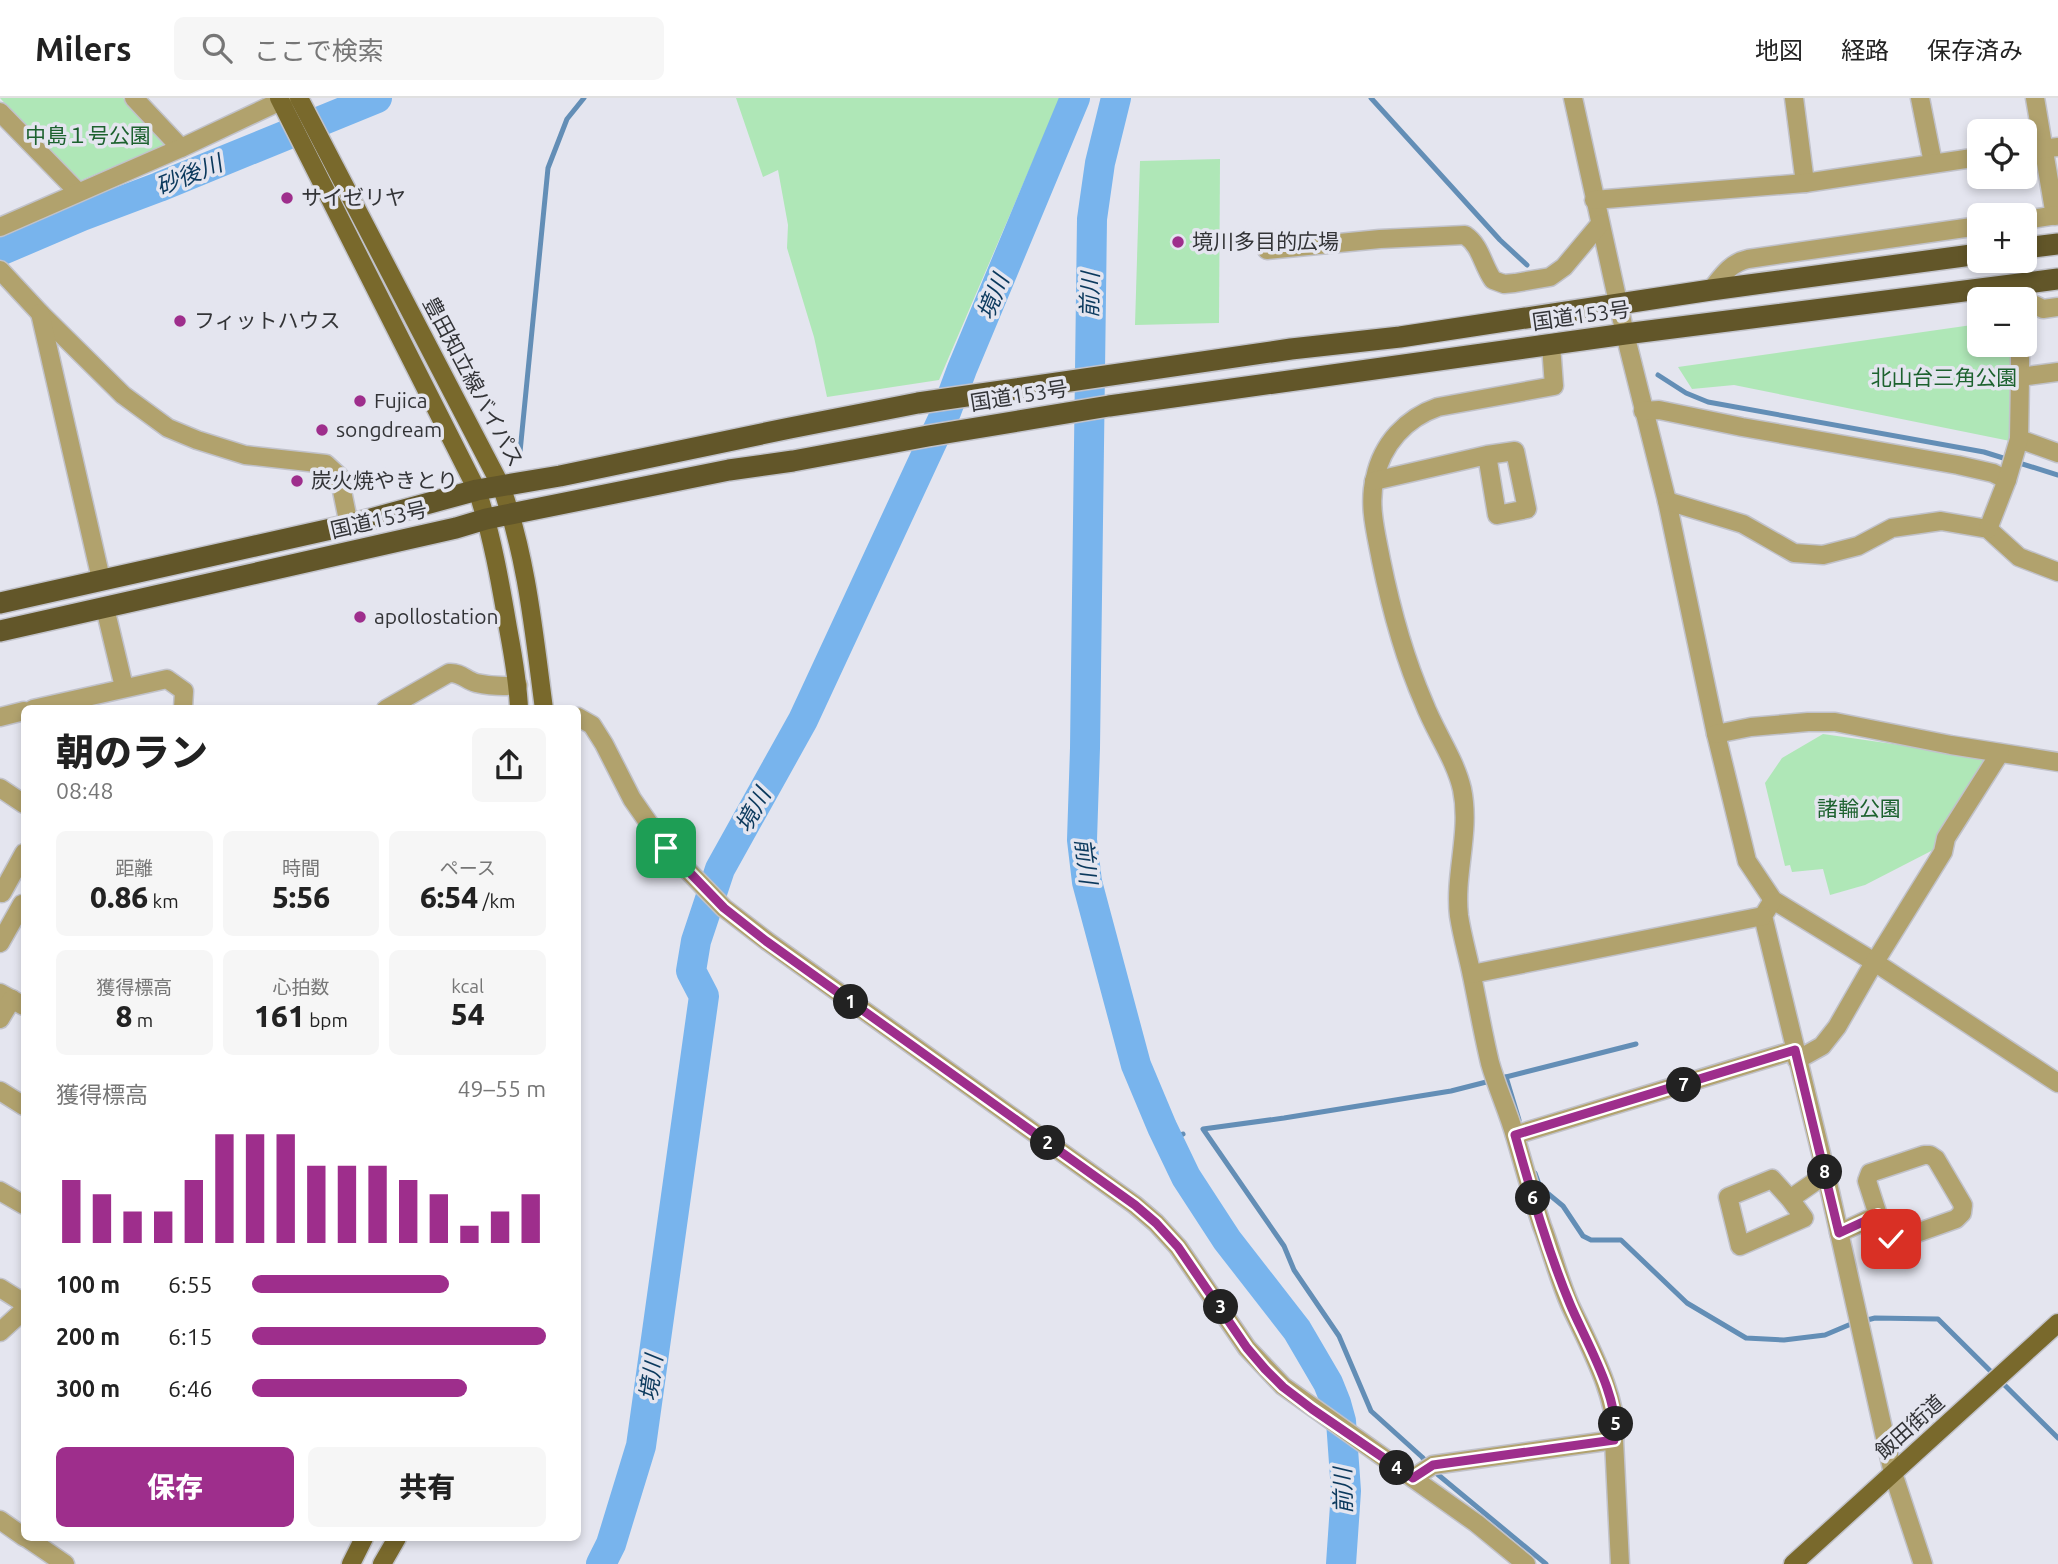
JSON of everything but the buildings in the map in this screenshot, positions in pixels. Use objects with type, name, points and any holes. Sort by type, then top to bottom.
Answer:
[{"type":"highway","points":[[2037,246],[2058,243]]},
{"type":"highway","name":"国道153号","points":[[0,603],[349,524],[477,490],[560,476],[918,403],[1291,349],[1400,338],[1711,290],[1967,256]]},
{"type":"highway","name":"国道153号","points":[[0,631],[486,519],[729,470],[1110,406],[1625,334],[2058,279]]},
{"type":"main road","name":"豊田知立線バイパス","points":[[299,98],[501,486],[512,515],[523,559],[543,705]]},
{"type":"main road","name":"豊田知立線バイパス","points":[[282,99],[306,152],[477,490],[498,567],[518,685],[519,705]]},
{"type":"main road","name":"飯田街道","points":[[1793,1564],[2058,1324]]},
{"type":"main road","points":[[351,1564],[362,1541]]},
{"type":"main road","points":[[382,1564],[395,1541]]},
{"type":"street","points":[[134,98],[181,148]]},
{"type":"street","points":[[1573,98],[1594,200],[1643,411],[1667,501],[1716,734],[1747,861],[1773,900],[1876,963],[2058,1083]]},
{"type":"street","points":[[1794,98],[1805,183]]},
{"type":"street","points":[[1920,98],[1933,163]]},
{"type":"street","points":[[2035,98],[2051,148],[2057,216],[2037,218]]},
{"type":"street","points":[[0,227],[181,148],[282,99]]},
{"type":"street","points":[[0,112],[78,192]]},
{"type":"street","points":[[1594,200],[1805,183],[1967,159]]},
{"type":"street","points":[[1267,250],[1380,239],[1465,235],[1474,241],[1493,280],[1504,284],[1550,277],[1564,267],[1600,224]]},
{"type":"street","points":[[1711,290],[1728,268],[1738,261],[1967,228]]},
{"type":"street","points":[[4,279],[123,395],[168,428],[245,455],[326,464],[339,476],[349,524]]},
{"type":"street","points":[[2037,306],[2043,309],[2058,307]]},
{"type":"street","points":[[40,313],[101,579]]},
{"type":"street","points":[[1551,345],[1553,386],[1438,407],[1424,412],[1404,426],[1384,452],[1374,481],[1372,517],[1388,594],[1404,650],[1424,704],[1462,790],[1465,830],[1459,872],[1459,914],[1491,1065],[1539,1219],[1613,1405],[1617,1426],[1614,1440],[1620,1564]]},
{"type":"street","points":[[1988,529],[2017,444],[2020,357]]},
{"type":"street","points":[[2020,377],[2058,372]]},
{"type":"street","points":[[1643,411],[1659,410],[2008,475]]},
{"type":"street","points":[[2017,444],[2058,453]]},
{"type":"street","points":[[1374,481],[1487,456]]},
{"type":"street","points":[[1667,501],[1744,524],[1794,554],[1823,555],[1858,547],[1892,528],[1941,521],[1988,529],[2019,557],[2058,572]]},
{"type":"street","points":[[105,608],[124,687]]},
{"type":"street","points":[[393,705],[449,673],[475,682],[503,687],[518,685]]},
{"type":"street","points":[[51,705],[167,679],[184,691],[183,705]]},
{"type":"street","points":[[0,717],[21,712]]},
{"type":"street","points":[[581,719],[592,725],[632,799],[666,848],[724,908],[766,941],[1135,1205],[1178,1247],[1247,1348],[1283,1387],[1476,1523],[1526,1564]]},
{"type":"street","points":[[1716,734],[1751,727],[1835,722],[2058,762]]},
{"type":"street","points":[[1515,1135],[1815,1051],[1830,1037],[1876,963],[1943,852],[1946,838],[2000,753]]},
{"type":"street","points":[[0,788],[21,802]]},
{"type":"street","points":[[21,858],[1,892],[21,904]]},
{"type":"street","points":[[1773,900],[1763,916],[1826,1174],[1893,1473],[1923,1564]]},
{"type":"street","points":[[0,943],[21,908]]},
{"type":"street","points":[[1472,974],[1763,916]]},
{"type":"street","points":[[0,1019],[12,999]]},
{"type":"street","points":[[0,1091],[21,1103]]},
{"type":"street","points":[[1926,1154],[1936,1159],[1963,1205],[1962,1213],[1956,1219],[1897,1240],[1886,1235],[1878,1215],[1867,1181],[1870,1173],[1926,1154]]},
{"type":"street","points":[[1790,1199],[1826,1174]]},
{"type":"street","points":[[0,1191],[21,1203]]},
{"type":"street","points":[[1839,1233],[1878,1215]]},
{"type":"street","points":[[0,1288],[21,1301]]},
{"type":"street","points":[[0,1332],[21,1313]]},
{"type":"street","points":[[1413,1478],[1433,1465],[1614,1440]]},
{"type":"street","points":[[0,1520],[21,1534]]},
{"type":"street","points":[[32,1541],[65,1564]]},
{"type":"green space","name":"中島１号公園","points":[[0,98],[123,98],[168,144],[77,182]]},
{"type":"green space","points":[[736,98],[1060,98],[939,380],[827,397],[814,337],[787,248],[788,225],[778,170],[763,177]]},
{"type":"green space","name":"境川多目的広場","points":[[1220,159],[1219,323],[1135,325],[1140,161]]},
{"type":"green space","name":"北山台三角公園","points":[[1967,326],[1967,357],[2011,357],[2010,441],[1734,385],[1692,389],[1678,367]]},
{"type":"green space","name":"諸輪公園","points":[[1823,734],[1991,758],[1935,849],[1865,885],[1830,895],[1823,869],[1792,872],[1790,865],[1785,866],[1765,783],[1782,758]]},
{"type":"waterway","name":"砂後川","points":[[0,251],[377,98]]},
{"type":"waterway","points":[[520,452],[548,168],[567,119],[584,98]]},
{"type":"waterway","name":"境川","points":[[601,1564],[611,1544],[641,1446],[704,996],[691,971],[696,941],[720,869],[803,720],[946,412],[1075,98]]},
{"type":"waterway","name":"前川","points":[[1116,98],[1100,163],[1092,219],[1082,840],[1087,882],[1136,1065],[1162,1127],[1186,1177],[1227,1240],[1297,1330],[1328,1383],[1336,1403],[1341,1421],[1346,1491],[1341,1564]]},
{"type":"waterway","points":[[1371,98],[1500,240],[1527,265]]},
{"type":"waterway","points":[[1658,375],[1686,393],[1708,402],[1984,452],[2058,475]]},
{"type":"waterway","points":[[1546,1564],[1436,1473],[1371,1411],[1339,1336],[1294,1270],[1284,1246],[1203,1129],[1451,1091],[1636,1044]]},
{"type":"waterway","points":[[1506,1077],[1519,1120]]},
{"type":"waterway","points":[[1169,1141],[1183,1134]]},
{"type":"waterway","points":[[1535,1173],[1540,1187],[1563,1206],[1583,1236],[1591,1240],[1621,1240],[1687,1303],[1746,1338],[1784,1340],[1825,1335],[1875,1318],[1938,1319],[2058,1438]]},
{"type":"place","name":"サイゼリヤ","points":[[287,198]]},
{"type":"place","name":"境川多目的広場","points":[[1178,242]]},
{"type":"place","name":"フィットハウス","points":[[180,321]]},
{"type":"place","name":"Fujica","points":[[360,401]]},
{"type":"place","name":"songdream","points":[[322,430]]},
{"type":"place","name":"炭火焼やきとり","points":[[297,481]]},
{"type":"place","name":"apollostation","points":[[360,617]]},
{"type":"route","points":[[666,848],[724,908],[766,941],[1135,1205],[1178,1247],[1247,1348],[1283,1387],[1413,1478],[1433,1465],[1614,1440],[1617,1426],[1613,1405],[1583,1328],[1570,1305],[1539,1219],[1515,1135],[1795,1050],[1839,1233],[1878,1215],[1886,1235],[1891,1239]]}]
